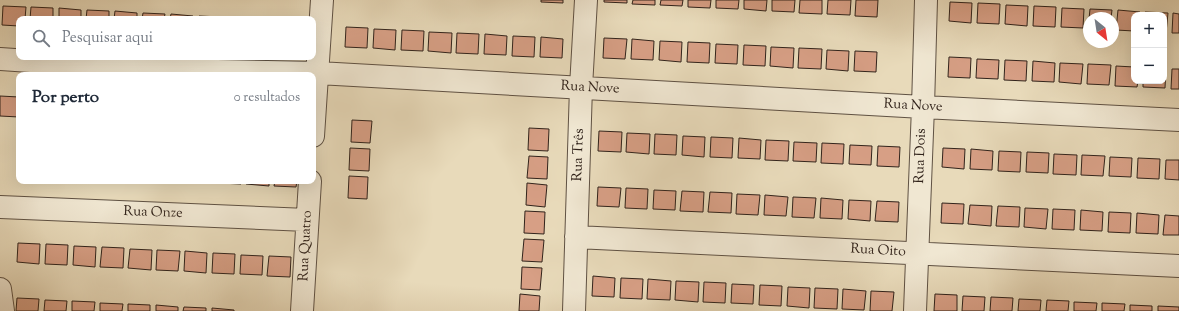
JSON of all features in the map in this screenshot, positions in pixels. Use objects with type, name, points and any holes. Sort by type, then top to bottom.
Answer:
[{"type":"street","points":[[316,98],[322,0]]},
{"type":"street","name":"Rua Três","points":[[574,311],[581,88],[586,0]]},
{"type":"street","name":"Rua Dois","points":[[915,311],[926,0]]},
{"type":"street","name":"Rua Nove","points":[[0,59],[164,70],[267,72]]},
{"type":"street","name":"Rua Nove","points":[[318,73],[1179,120]]},
{"type":"street","name":"Rua Quatro","points":[[302,311],[310,184]]},
{"type":"street","name":"Rua Onze","points":[[0,207],[307,220]]},
{"type":"street","name":"Rua Oito","points":[[576,237],[1179,266]]},
{"type":"street","points":[[0,289],[2,311]]},
{"type":"building","points":[[541,0],[563,0],[563,3],[541,2]]},
{"type":"building","points":[[604,0],[627,0],[627,3],[604,2]]},
{"type":"building","points":[[633,0],[655,0],[655,5],[632,4]]},
{"type":"building","points":[[661,0],[683,0],[682,6],[660,5]]},
{"type":"building","points":[[688,0],[711,0],[710,8],[688,7]]},
{"type":"building","points":[[716,0],[739,0],[738,9],[716,8]]},
{"type":"building","points":[[744,0],[767,0],[766,11],[744,9]]},
{"type":"building","points":[[772,0],[795,0],[794,12],[772,11]]},
{"type":"building","points":[[800,0],[822,0],[822,14],[799,13]]},
{"type":"building","points":[[828,0],[851,0],[850,15],[827,14]]},
{"type":"building","points":[[856,0],[878,0],[877,17],[855,16]]},
{"type":"building","points":[[950,2],[972,3],[971,23],[949,21]]},
{"type":"building","points":[[978,3],[1000,4],[999,24],[977,23]]},
{"type":"building","points":[[1006,5],[1028,6],[1027,26],[1005,24]]},
{"type":"building","points":[[3,6],[26,7],[25,16],[16,16],[16,26],[2,25]]},
{"type":"building","points":[[1034,6],[1056,7],[1055,27],[1033,26]]},
{"type":"building","points":[[31,7],[53,8],[53,16],[30,16]]},
{"type":"building","points":[[59,8],[81,10],[81,16],[59,16]]},
{"type":"building","points":[[1062,8],[1084,9],[1083,28],[1061,27]]},
{"type":"building","points":[[1090,9],[1112,10],[1112,12],[1090,12]]},
{"type":"building","points":[[87,10],[109,11],[109,16],[86,16]]},
{"type":"building","points":[[1118,10],[1140,12],[1131,12],[1131,31],[1119,30]]},
{"type":"building","points":[[115,11],[137,13],[137,16],[114,16]]},
{"type":"building","points":[[143,13],[165,14],[165,16],[142,16]]},
{"type":"building","points":[[1173,13],[1179,14],[1179,33],[1172,33]]},
{"type":"building","points":[[171,14],[193,16],[171,16]]},
{"type":"building","points":[[346,27],[368,28],[367,48],[345,47]]},
{"type":"building","points":[[374,29],[396,30],[395,50],[373,48]]},
{"type":"building","points":[[402,30],[424,31],[423,51],[401,50]]},
{"type":"building","points":[[429,32],[452,33],[451,53],[428,51]]},
{"type":"building","points":[[457,33],[479,34],[478,54],[456,53]]},
{"type":"building","points":[[485,34],[507,36],[506,55],[484,54]]},
{"type":"building","points":[[513,36],[535,37],[534,57],[512,56]]},
{"type":"building","points":[[541,37],[563,39],[562,58],[540,57]]},
{"type":"building","points":[[604,38],[627,39],[625,59],[603,58]]},
{"type":"building","points":[[632,39],[654,41],[653,60],[631,59]]},
{"type":"building","points":[[660,41],[682,42],[681,62],[659,60]]},
{"type":"building","points":[[688,42],[710,43],[709,63],[687,62]]},
{"type":"building","points":[[716,44],[738,45],[737,64],[715,63]]},
{"type":"building","points":[[744,45],[766,46],[765,66],[743,65]]},
{"type":"building","points":[[771,47],[794,48],[793,68],[770,66]]},
{"type":"building","points":[[799,48],[822,49],[821,69],[798,68]]},
{"type":"building","points":[[827,50],[849,51],[848,71],[826,69]]},
{"type":"building","points":[[855,51],[877,52],[876,72],[854,71]]},
{"type":"building","points":[[949,57],[971,58],[970,78],[948,77]]},
{"type":"building","points":[[977,59],[999,60],[998,79],[976,78]]},
{"type":"building","points":[[1005,60],[1027,61],[1026,81],[1004,80]]},
{"type":"building","points":[[1033,61],[1055,63],[1054,82],[1032,81]]},
{"type":"building","points":[[1060,63],[1083,64],[1081,84],[1059,82]]},
{"type":"building","points":[[1088,64],[1111,65],[1109,85],[1087,84]]},
{"type":"building","points":[[1116,66],[1131,67],[1131,84],[1138,84],[1137,87],[1115,86]]},
{"type":"building","points":[[1172,69],[1179,69],[1179,89],[1171,89]]},
{"type":"building","points":[[1143,84],[1165,84],[1165,88],[1143,87]]},
{"type":"building","points":[[0,96],[16,97],[16,117],[0,116]]},
{"type":"building","points":[[352,120],[372,121],[370,143],[351,142]]},
{"type":"building","points":[[529,128],[549,129],[548,151],[528,150]]},
{"type":"building","points":[[599,131],[622,132],[621,152],[598,151]]},
{"type":"building","points":[[627,133],[650,134],[649,154],[626,152]]},
{"type":"building","points":[[655,134],[677,135],[676,155],[654,154]]},
{"type":"building","points":[[683,136],[705,137],[704,157],[682,155]]},
{"type":"building","points":[[711,137],[733,138],[732,158],[710,157]]},
{"type":"building","points":[[739,138],[761,140],[760,159],[738,158]]},
{"type":"building","points":[[766,140],[789,141],[788,161],[765,160]]},
{"type":"building","points":[[794,142],[817,143],[816,162],[793,161]]},
{"type":"building","points":[[822,143],[844,144],[843,164],[821,163]]},
{"type":"building","points":[[850,145],[872,146],[871,165],[849,164]]},
{"type":"building","points":[[878,146],[900,147],[899,167],[877,166]]},
{"type":"building","points":[[350,148],[370,149],[369,171],[349,170]]},
{"type":"building","points":[[943,148],[965,149],[964,169],[942,167]]},
{"type":"building","points":[[971,149],[993,151],[992,170],[970,169]]},
{"type":"building","points":[[999,151],[1021,152],[1020,172],[998,171]]},
{"type":"building","points":[[1027,152],[1049,153],[1048,173],[1026,172]]},
{"type":"building","points":[[1054,154],[1077,155],[1076,175],[1053,174]]},
{"type":"building","points":[[1082,155],[1105,156],[1103,176],[1081,175]]},
{"type":"building","points":[[529,156],[548,157],[547,179],[527,178]]},
{"type":"building","points":[[1110,157],[1132,158],[1131,177],[1109,176]]},
{"type":"building","points":[[1138,158],[1160,159],[1159,179],[1137,178]]},
{"type":"building","points":[[1166,160],[1179,160],[1179,180],[1165,179]]},
{"type":"building","points":[[349,176],[368,177],[367,199],[348,198]]},
{"type":"building","points":[[527,183],[547,185],[545,207],[526,205]]},
{"type":"building","points":[[246,184],[269,184],[269,186]]},
{"type":"building","points":[[274,184],[296,184],[296,187],[274,186]]},
{"type":"building","points":[[598,187],[621,188],[619,207],[597,206]]},
{"type":"building","points":[[626,188],[648,189],[647,209],[625,208]]},
{"type":"building","points":[[654,190],[676,191],[675,210],[653,209]]},
{"type":"building","points":[[682,191],[704,192],[703,212],[680,211]]},
{"type":"building","points":[[710,192],[732,193],[731,213],[708,212]]},
{"type":"building","points":[[737,194],[760,195],[758,215],[736,214]]},
{"type":"building","points":[[765,195],[788,197],[786,216],[764,215]]},
{"type":"building","points":[[793,197],[816,198],[814,218],[792,217]]},
{"type":"building","points":[[821,198],[843,200],[842,219],[820,218]]},
{"type":"building","points":[[849,200],[871,201],[870,221],[848,219]]},
{"type":"building","points":[[877,201],[899,202],[898,222],[875,221]]},
{"type":"building","points":[[942,203],[964,204],[963,224],[941,223]]},
{"type":"building","points":[[970,205],[992,206],[991,226],[968,224]]},
{"type":"building","points":[[998,206],[1020,207],[1019,227],[996,226]]},
{"type":"building","points":[[1025,208],[1048,209],[1046,229],[1024,227]]},
{"type":"building","points":[[1053,209],[1075,210],[1074,230],[1052,229]]},
{"type":"building","points":[[1081,210],[1103,212],[1102,231],[1080,230]]},
{"type":"building","points":[[525,211],[545,212],[544,234],[524,233]]},
{"type":"building","points":[[1109,212],[1131,213],[1130,233],[1108,232]]},
{"type":"building","points":[[1137,213],[1159,215],[1158,234],[1136,233]]},
{"type":"building","points":[[1165,215],[1179,216],[1179,235],[1163,235]]},
{"type":"building","points":[[524,239],[544,240],[542,262],[522,261]]},
{"type":"building","points":[[18,243],[40,244],[39,264],[17,262]]},
{"type":"building","points":[[46,244],[68,245],[67,265],[45,264]]},
{"type":"building","points":[[74,246],[96,247],[95,267],[73,265]]},
{"type":"building","points":[[102,247],[124,248],[123,268],[100,267]]},
{"type":"building","points":[[130,249],[152,250],[151,270],[128,268]]},
{"type":"building","points":[[157,250],[180,251],[178,271],[156,270]]},
{"type":"building","points":[[185,251],[207,253],[206,273],[184,271]]},
{"type":"building","points":[[213,253],[235,254],[234,274],[212,273]]},
{"type":"building","points":[[241,255],[263,256],[262,275],[240,274]]},
{"type":"building","points":[[269,256],[291,257],[290,277],[267,276]]},
{"type":"building","points":[[522,267],[542,268],[540,290],[521,289]]},
{"type":"building","points":[[593,276],[615,278],[614,297],[592,296]]},
{"type":"building","points":[[621,278],[643,279],[642,299],[620,298]]},
{"type":"building","points":[[648,279],[671,281],[670,300],[647,299]]},
{"type":"building","points":[[676,281],[699,282],[698,302],[675,300]]},
{"type":"building","points":[[704,282],[726,283],[725,303],[703,302]]},
{"type":"building","points":[[732,284],[754,285],[753,304],[731,303]]},
{"type":"building","points":[[760,285],[782,286],[781,306],[759,305]]},
{"type":"building","points":[[788,287],[810,288],[809,308],[787,306]]},
{"type":"building","points":[[815,288],[838,289],[837,309],[814,308]]},
{"type":"building","points":[[843,289],[866,291],[864,310],[842,309]]},
{"type":"building","points":[[871,291],[894,292],[892,311],[870,311]]},
{"type":"building","points":[[520,294],[540,296],[539,311],[519,311]]},
{"type":"building","points":[[935,294],[957,295],[957,311],[934,311]]},
{"type":"building","points":[[963,296],[985,297],[984,311],[962,311]]},
{"type":"building","points":[[991,297],[1013,298],[1012,311],[990,311]]},
{"type":"building","points":[[17,298],[39,299],[38,311],[16,311]]},
{"type":"building","points":[[1019,299],[1041,300],[1040,311],[1018,311]]},
{"type":"building","points":[[45,300],[67,301],[66,311],[44,311]]},
{"type":"building","points":[[1047,300],[1069,301],[1068,311],[1046,311]]},
{"type":"building","points":[[72,301],[95,302],[94,311],[72,311]]},
{"type":"building","points":[[1074,302],[1097,303],[1096,311],[1074,311]]},
{"type":"building","points":[[100,303],[123,304],[122,311],[100,311]]},
{"type":"building","points":[[1102,303],[1125,304],[1124,311],[1102,311]]},
{"type":"building","points":[[128,304],[150,305],[150,311],[128,311]]},
{"type":"building","points":[[156,305],[178,307],[178,311],[156,311]]},
{"type":"building","points":[[1130,305],[1152,306],[1152,311],[1130,311]]},
{"type":"building","points":[[1158,306],[1179,307],[1179,311],[1158,311]]},
{"type":"building","points":[[184,307],[206,308],[206,311],[183,311]]},
{"type":"building","points":[[212,308],[234,310],[234,311],[212,311]]}]
